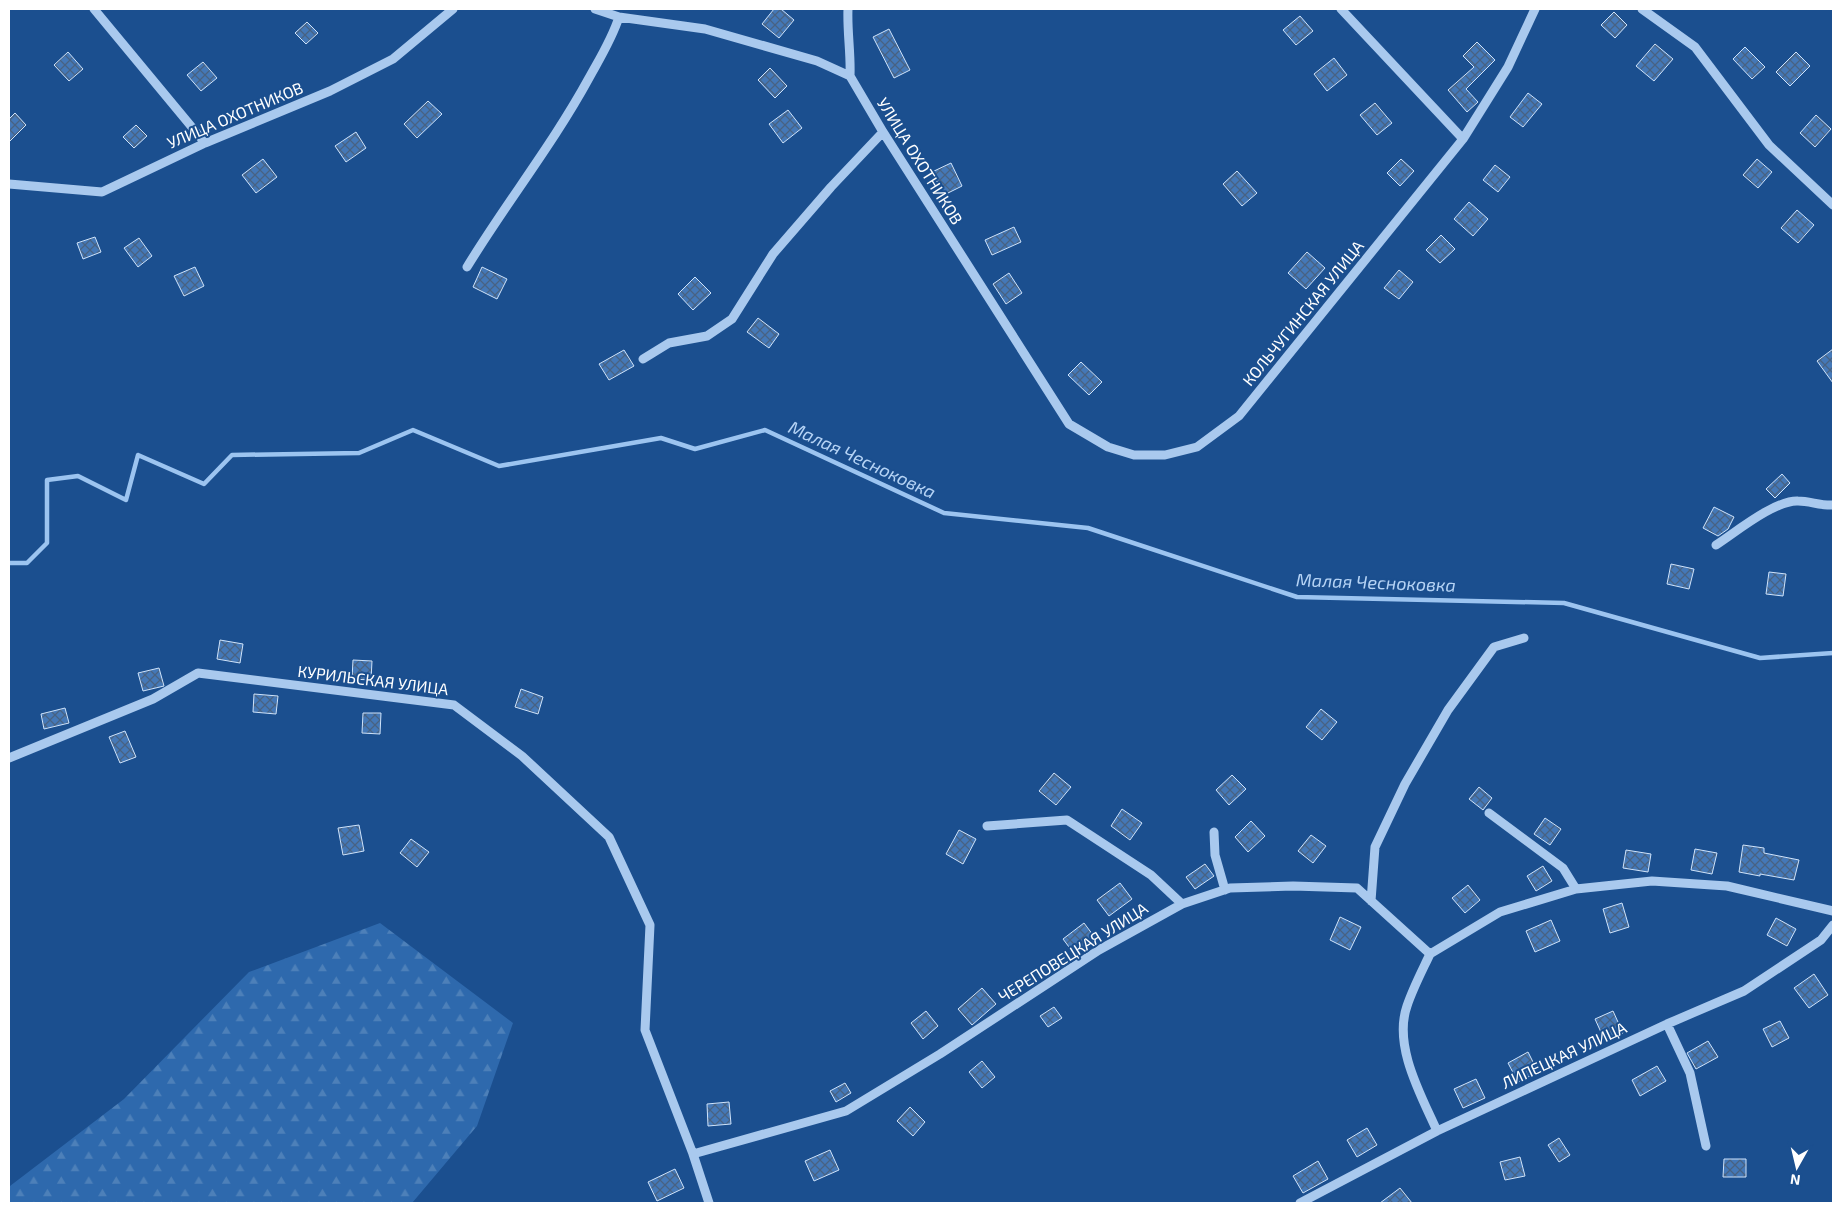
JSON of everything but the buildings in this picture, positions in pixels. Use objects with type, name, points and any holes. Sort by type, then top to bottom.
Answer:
[{"type":"street","points":[[94,9],[205,143]]},
{"type":"street","name":"УЛИЦА ОХОТНИКОВ","points":[[9,184],[102,192],[205,143],[330,91],[393,59],[453,9]]},
{"type":"street","points":[[595,9],[619,17],[705,29],[817,61],[850,76],[851,57],[847,22],[848,9]]},
{"type":"street","points":[[1341,9],[1463,139]]},
{"type":"street","name":"КОЛЬЧУГИНСКАЯ УЛИЦА","points":[[1134,455],[1165,455],[1197,447],[1239,416],[1463,139],[1508,67],[1535,9]]},
{"type":"street","points":[[1642,9],[1695,48],[1769,145],[1833,205]]},
{"type":"street","points":[[467,267],[571,111],[614,34],[619,17]]},
{"type":"street","name":"УЛИЦА ОХОТНИКОВ","points":[[850,76],[883,132],[1069,424],[1108,447],[1134,455]]},
{"type":"street","points":[[643,359],[669,343],[707,336],[732,319],[773,254],[831,187],[883,132]]},
{"type":"street","points":[[1716,545],[1779,505],[1797,501],[1825,506],[1833,505]]},
{"type":"street","points":[[1371,901],[1375,847],[1405,784],[1448,710],[1494,647],[1524,638]]},
{"type":"street","name":"КУРИЛЬСКАЯ УЛИЦА","points":[[9,758],[153,699],[198,673],[454,705],[522,756],[608,837],[650,925],[644,1030],[694,1154]]},
{"type":"street","points":[[1489,813],[1563,868],[1576,889]]},
{"type":"street","points":[[987,826],[1067,820],[1151,875],[1182,904]]},
{"type":"street","points":[[1214,832],[1215,855],[1225,890]]},
{"type":"street","points":[[1437,1131],[1409,1067],[1404,1033],[1406,1008],[1430,954],[1500,912],[1576,889],[1652,881],[1727,886],[1833,912]]},
{"type":"street","name":"ЧЕРЕПОВЕЦКАЯ УЛИЦА","points":[[694,1154],[846,1111],[940,1054],[1099,950],[1182,904],[1230,888],[1293,886],[1357,888],[1430,954]]},
{"type":"street","name":"ЛИПЕЦКАЯ УЛИЦА","points":[[1300,1203],[1437,1131],[1667,1024],[1744,991],[1821,940],[1833,926]]},
{"type":"street","points":[[1667,1024],[1690,1073],[1706,1146]]},
{"type":"street","points":[[694,1154],[709,1203]]},
{"type":"green space","points":[[380,923],[513,1023],[477,1126],[412,1203],[9,1203],[10,1186],[124,1099],[249,972]]},
{"type":"waterway","name":"Малая Чесноковка","points":[[9,563],[27,563],[47,543],[47,480],[78,476],[126,500],[138,455],[204,484],[232,455],[359,453],[413,430],[499,466],[661,438],[695,449],[765,430],[944,513],[1088,528],[1297,597],[1564,603],[1760,658],[1833,653]]}]
